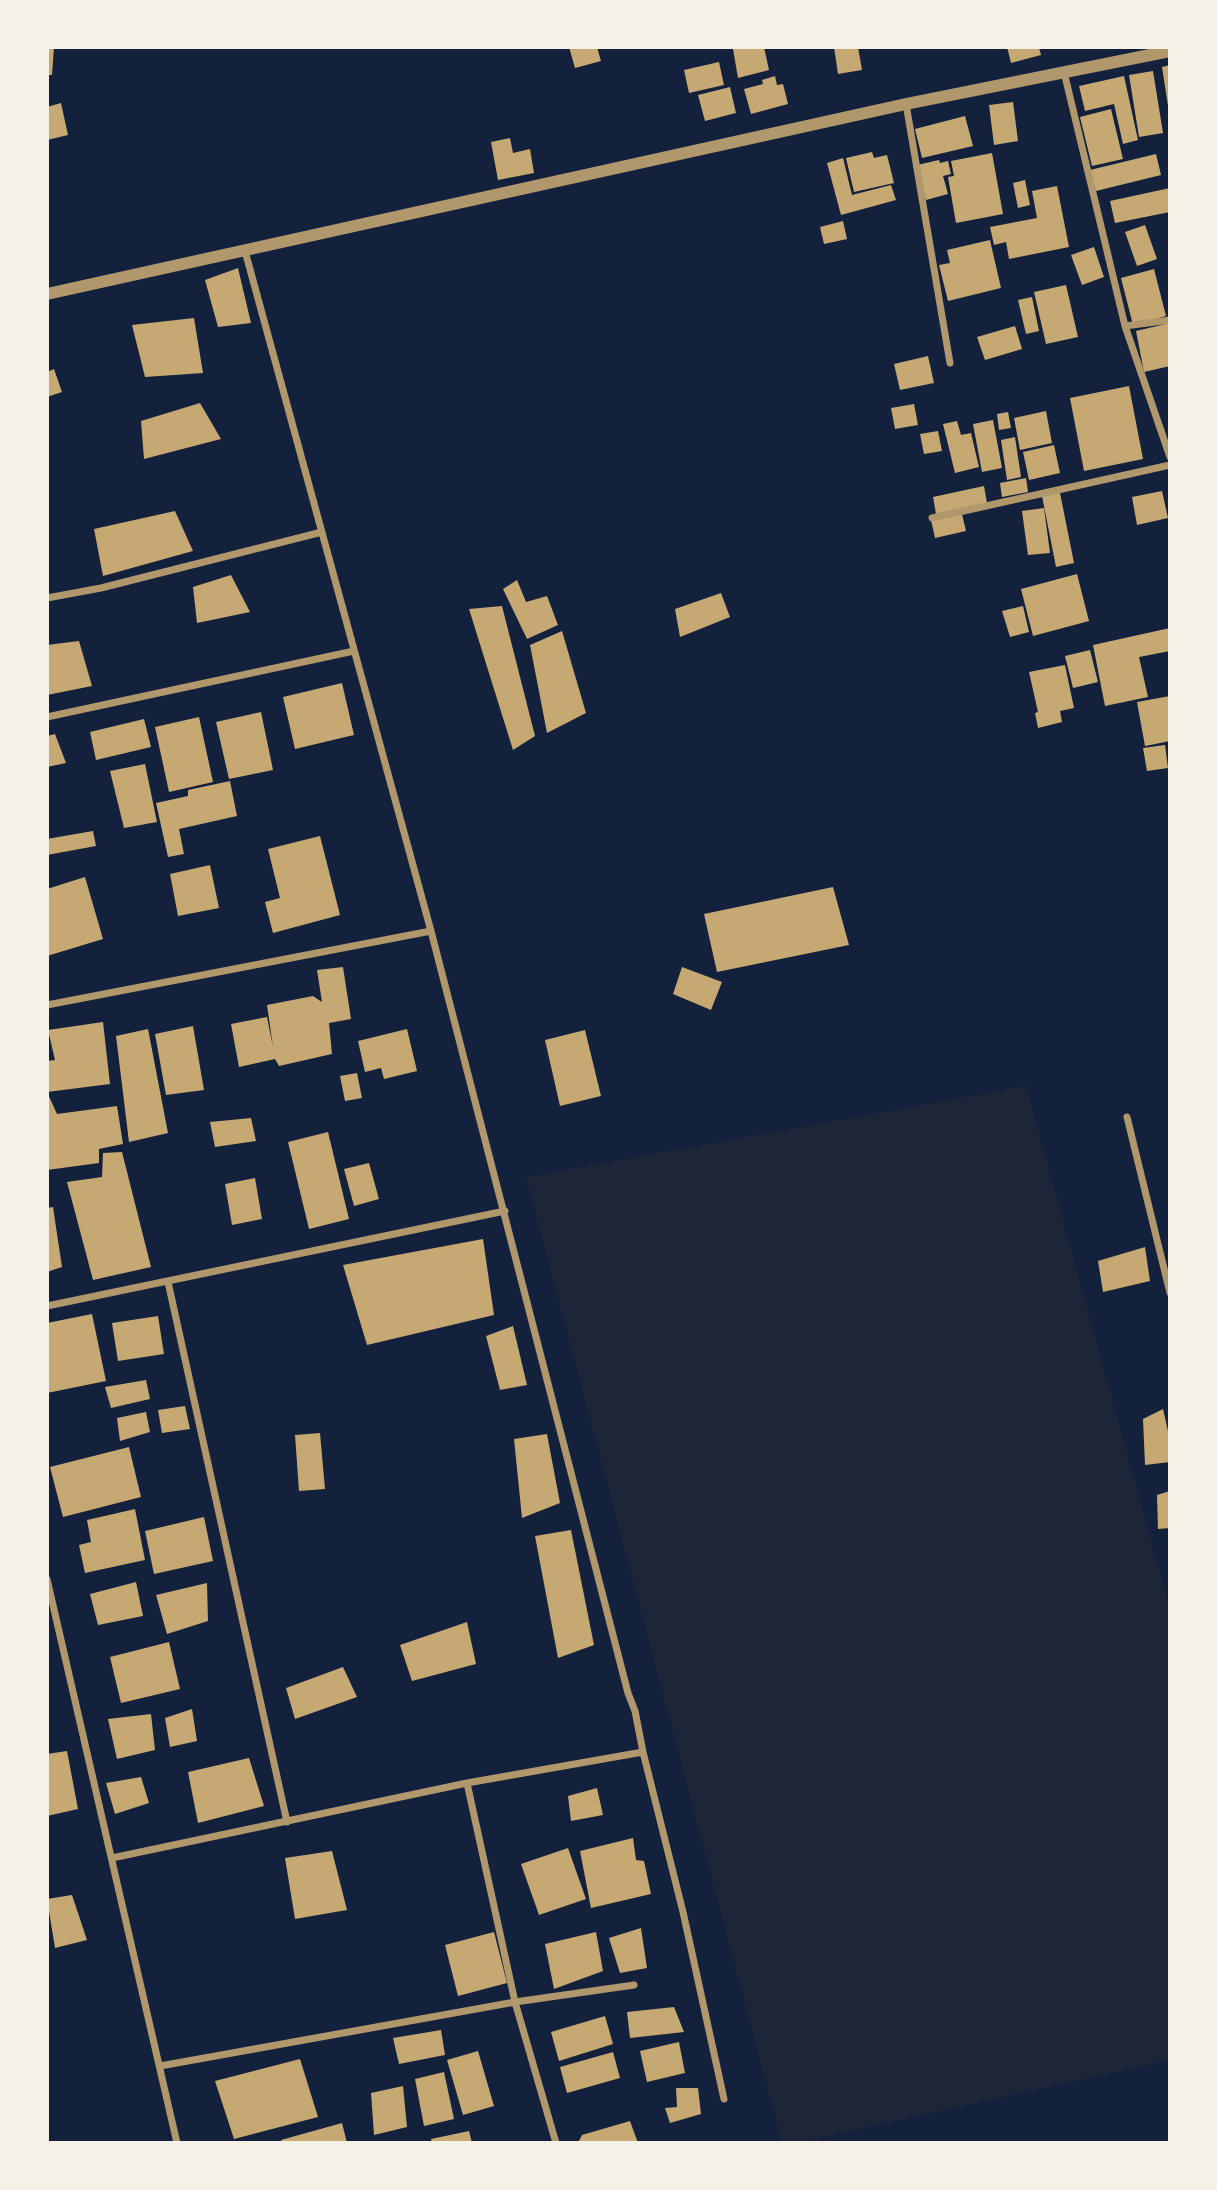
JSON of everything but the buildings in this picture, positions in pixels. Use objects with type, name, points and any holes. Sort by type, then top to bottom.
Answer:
[{"type":"street","points":[[47,295],[906,104],[1170,51]]},
{"type":"street","points":[[1064,72],[1125,326],[1170,457]]},
{"type":"street","points":[[906,104],[950,363]]},
{"type":"street","points":[[245,251],[431,931],[628,1693],[635,1711],[724,2099]]},
{"type":"street","points":[[1125,326],[1170,320]]},
{"type":"street","points":[[932,518],[1170,465]]},
{"type":"street","points":[[47,598],[101,588],[322,533]]},
{"type":"street","points":[[47,717],[354,651]]},
{"type":"street","points":[[47,1005],[431,931]]},
{"type":"street","points":[[1127,1117],[1170,1293]]},
{"type":"street","points":[[47,1306],[505,1211]]},
{"type":"street","points":[[168,1282],[287,1822]]},
{"type":"street","points":[[47,1578],[177,2143]]},
{"type":"street","points":[[112,1858],[467,1783],[643,1752]]},
{"type":"street","points":[[467,1783],[515,2002],[556,2143]]},
{"type":"street","points":[[160,2066],[515,2002],[634,1985]]},
{"type":"shaded area","points":[[1026,1086],[1170,1609],[1170,2060],[797,2143],[782,2143],[526,1177]]}]
